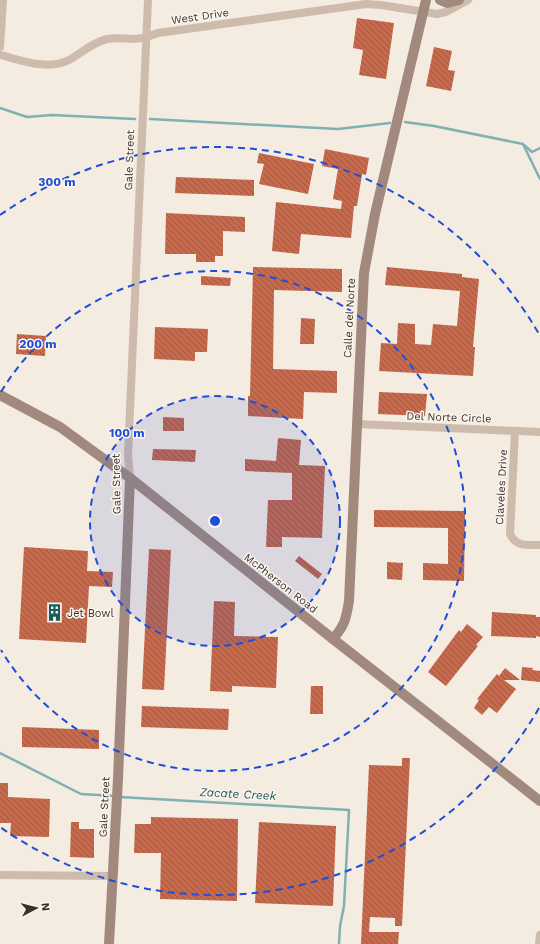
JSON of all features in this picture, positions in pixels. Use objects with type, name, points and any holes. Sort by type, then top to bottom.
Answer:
[{"type":"street","points":[[0,47],[3,0]]},
{"type":"street","name":"Gale Street","points":[[110,944],[130,478],[128,455],[148,0]]},
{"type":"street","name":"Calle del Norte","points":[[333,639],[342,628],[346,618],[349,601],[364,273],[376,214],[426,0]]},
{"type":"street","points":[[440,0],[447,3],[459,0]]},
{"type":"street","name":"West Drive","points":[[0,55],[40,64],[61,64],[87,47],[106,39],[136,39],[158,33],[360,4],[380,5],[437,14],[446,12],[468,0]]},
{"type":"street","name":"McPherson Road","points":[[0,395],[60,427],[130,478],[540,801]]},
{"type":"street","name":"Del Norte Circle","points":[[356,424],[540,432]]},
{"type":"street","name":"Claveles Drive","points":[[515,431],[510,534],[513,540],[520,544],[540,545]]},
{"type":"street","points":[[0,875],[113,876]]},
{"type":"street","points":[[539,944],[540,935]]},
{"type":"building","points":[[357,18],[394,23],[386,79],[359,75],[363,50],[353,48]]},
{"type":"building","points":[[434,47],[452,51],[448,70],[455,71],[451,91],[426,86]]},
{"type":"building","points":[[325,149],[369,158],[366,175],[362,174],[357,206],[354,206],[351,238],[301,234],[299,254],[272,251],[276,202],[341,209],[342,201],[333,199],[338,169],[322,166]]},
{"type":"building","points":[[259,153],[314,164],[308,194],[259,184],[264,164],[257,163]]},
{"type":"building","points":[[176,177],[254,180],[254,196],[175,193]]},
{"type":"building","points":[[166,213],[245,217],[245,232],[223,231],[223,256],[215,256],[215,262],[196,262],[196,254],[165,254]]},
{"type":"building","points":[[253,267],[342,269],[342,292],[274,290],[273,369],[337,371],[337,393],[304,392],[303,419],[248,416],[248,396],[250,396]]},
{"type":"building","points":[[387,267],[462,274],[462,277],[479,279],[473,347],[475,347],[473,376],[379,371],[381,343],[397,344],[398,323],[415,324],[415,344],[431,345],[433,324],[457,326],[460,291],[385,285]]},
{"type":"building","points":[[201,276],[231,278],[230,286],[201,285]]},
{"type":"building","points":[[301,318],[315,319],[314,344],[300,344]]},
{"type":"building","points":[[155,327],[208,329],[207,352],[195,352],[195,361],[154,359]]},
{"type":"building","points":[[17,334],[46,336],[45,356],[16,354]]},
{"type":"building","points":[[379,392],[427,394],[425,416],[378,414]]},
{"type":"building","points":[[163,417],[184,418],[184,431],[163,431]]},
{"type":"building","points":[[278,438],[301,440],[299,465],[325,466],[322,538],[282,537],[282,547],[266,547],[268,500],[292,500],[292,473],[245,471],[245,459],[276,461]]},
{"type":"building","points":[[153,449],[196,450],[195,462],[152,460]]},
{"type":"building","points":[[374,510],[465,511],[464,581],[423,580],[423,563],[448,564],[448,528],[374,527]]},
{"type":"building","name":"Jet Bowl","points":[[24,547],[88,551],[87,571],[113,572],[112,587],[89,586],[86,643],[19,639]]},
{"type":"building","points":[[149,549],[171,550],[164,690],[142,689]]},
{"type":"building","points":[[299,556],[322,574],[318,579],[295,561]]},
{"type":"building","points":[[387,562],[403,563],[402,580],[387,579]]},
{"type":"building","points":[[214,601],[235,602],[234,636],[278,637],[276,688],[232,686],[232,692],[210,691]]},
{"type":"building","points":[[492,612],[536,615],[536,617],[540,617],[540,637],[491,636]]},
{"type":"building","points":[[467,624],[483,637],[476,645],[478,646],[446,686],[428,672],[459,630],[461,632]]},
{"type":"building","points":[[522,667],[533,668],[532,670],[540,671],[540,682],[521,680]]},
{"type":"building","points":[[505,668],[520,680],[504,680],[516,689],[497,713],[489,707],[482,715],[474,708],[479,700],[477,699],[497,674],[499,676]]},
{"type":"building","points":[[311,686],[323,686],[323,714],[310,714]]},
{"type":"building","points":[[142,706],[229,709],[228,730],[141,727]]},
{"type":"building","points":[[22,727],[99,730],[99,749],[22,747]]},
{"type":"building","points":[[402,758],[410,758],[402,926],[395,926],[395,918],[370,917],[369,932],[399,932],[398,944],[361,944],[369,765],[402,766]]},
{"type":"building","points":[[0,783],[8,783],[8,797],[50,799],[49,837],[10,836],[11,823],[0,823]]},
{"type":"building","points":[[151,817],[238,819],[237,901],[160,899],[161,853],[134,853],[135,824],[151,824]]},
{"type":"building","points":[[71,822],[79,822],[79,829],[94,829],[94,858],[70,857]]},
{"type":"building","points":[[259,822],[336,826],[333,906],[255,903]]},
{"type":"waterway","points":[[0,108],[27,117],[52,115],[135,119]]},
{"type":"waterway","points":[[150,119],[338,129],[390,123]]},
{"type":"waterway","points":[[405,122],[434,126],[523,144],[540,179]]},
{"type":"waterway","points":[[524,145],[532,152],[540,148]]},
{"type":"waterway","name":"Zacate Creek","points":[[0,753],[81,794],[115,796]]},
{"type":"waterway","name":"Zacate Creek","points":[[120,797],[349,810],[344,906],[340,926],[339,944]]},
{"type":"place","name":"Jet Bowl","points":[[54,613]]}]
